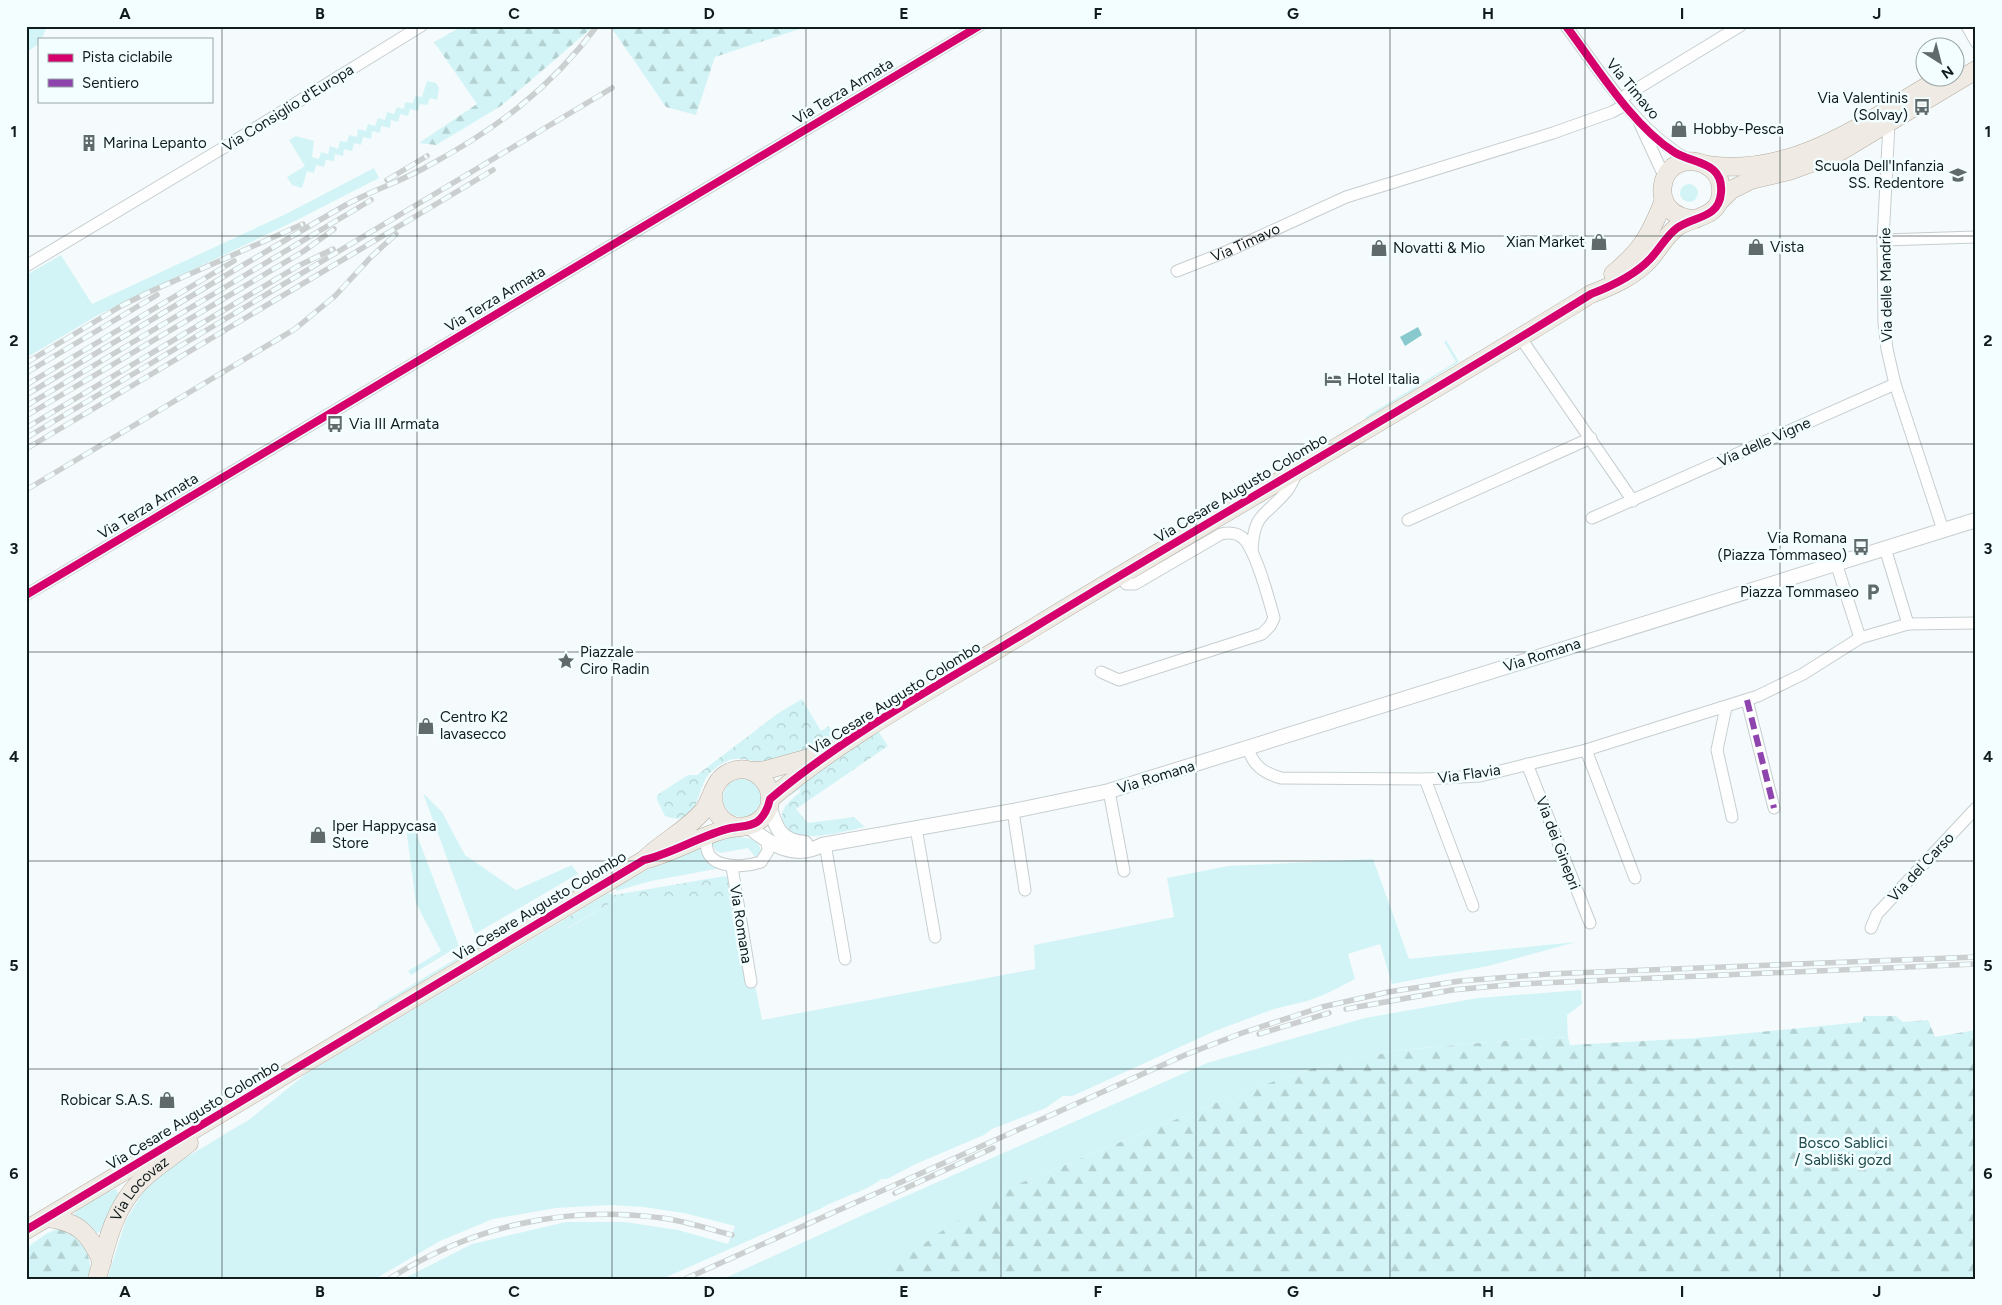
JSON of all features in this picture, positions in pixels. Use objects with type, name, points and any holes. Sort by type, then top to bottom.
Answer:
[{"type":"main road","points":[[1964,63],[1976,56]]},
{"type":"main road","name":"Via Cesare Augusto Colombo","points":[[26,1230],[644,860],[655,849],[694,821],[704,810],[724,774],[738,769],[766,770],[815,758],[834,749],[1120,575],[1298,471],[1591,294],[1611,286],[1630,275],[1649,260],[1677,228],[1710,213],[1731,190],[1750,180],[1789,171],[1836,154],[1976,70]]},
{"type":"main road","name":"Via Timavo","points":[[1690,161],[1699,161],[1707,165],[1726,168],[1784,161],[1815,149],[1884,112],[1924,88]]},
{"type":"main road","points":[[1665,178],[1671,169],[1680,163],[1690,161]]},
{"type":"main road","points":[[1707,165],[1718,177],[1721,184],[1720,201]]},
{"type":"main road","name":"Via Timavo","points":[[1664,200],[1662,188],[1665,178]]},
{"type":"main road","points":[[1664,200],[1668,209],[1676,216],[1696,220]]},
{"type":"main road","name":"Via Cesare Augusto Colombo","points":[[1591,294],[1638,252],[1653,226],[1664,200]]},
{"type":"main road","name":"Via Cesare Augusto Colombo","points":[[644,860],[658,857],[708,835],[758,821],[764,816],[770,803],[834,749]]},
{"type":"main road","points":[[753,771],[765,781],[770,803]]},
{"type":"main road","points":[[713,793],[714,808],[718,815],[729,825],[742,826]]},
{"type":"main road","name":"Via Locovaz","points":[[100,1270],[117,1215],[125,1199],[138,1184],[239,1102]]},
{"type":"main road","points":[[48,1218],[64,1220],[78,1226],[86,1233],[94,1245],[100,1270]]},
{"type":"street","name":"Via Consiglio d'Europa","points":[[26,266],[421,26]]},
{"type":"street","name":"Via Terza Armata","points":[[26,595],[979,26]]},
{"type":"street","name":"Via Timavo","points":[[1566,26],[1638,121],[1674,152],[1690,161]]},
{"type":"street","points":[[1622,102],[1740,26]]},
{"type":"street","points":[[1967,26],[1976,42]]},
{"type":"street","name":"Via Timavo","points":[[1177,271],[1228,251],[1346,197],[1554,133],[1612,112],[1622,102]]},
{"type":"street","name":"Via Timavo","points":[[1638,121],[1665,178]]},
{"type":"street","name":"Via delle Mandrie","points":[[1889,122],[1883,240],[1884,323],[1887,349],[1896,384],[1943,530]]},
{"type":"street","points":[[1883,240],[1976,238]]},
{"type":"street","points":[[1520,337],[1633,501]]},
{"type":"street","name":"Via delle Vigne","points":[[1592,518],[1896,384]]},
{"type":"street","points":[[1408,520],[1591,438]]},
{"type":"street","name":"Via Cesare Augusto Colombo","points":[[1252,551],[1253,532],[1256,522],[1286,492],[1298,471]]},
{"type":"street","name":"Via Romana","points":[[742,826],[777,846],[798,851],[814,850],[824,845],[1013,811],[1109,791],[1976,520]]},
{"type":"street","name":"Via Cesare Augusto Colombo","points":[[1101,672],[1119,680],[1262,634],[1270,626],[1274,618],[1252,551],[1244,538],[1237,534],[1229,532],[1221,534],[1135,584],[1126,584],[1120,575]]},
{"type":"street","points":[[1885,548],[1908,624]]},
{"type":"street","points":[[1836,563],[1860,638],[1908,624],[1976,623]]},
{"type":"street","name":"Via Flavia","points":[[1248,748],[1257,766],[1266,774],[1281,778],[1425,779],[1480,776],[1586,750],[1747,700],[1803,674],[1860,638]]},
{"type":"street","points":[[1747,700],[1774,808]]},
{"type":"street","points":[[1726,707],[1717,750],[1732,817]]},
{"type":"street","points":[[1586,750],[1635,878]]},
{"type":"street","name":"Via dei Ginepri","points":[[1527,764],[1590,923]]},
{"type":"street","points":[[1425,779],[1474,906]]},
{"type":"street","name":"Via Romana","points":[[1109,791],[1124,872]]},
{"type":"street","name":"Via Romana","points":[[770,803],[777,828],[781,835],[788,840],[803,844],[813,842],[824,845]]},
{"type":"street","name":"Via del Carso","points":[[1871,928],[1877,914],[1976,808]]},
{"type":"street","points":[[1013,811],[1025,890]]},
{"type":"street","points":[[916,828],[935,937]]},
{"type":"street","name":"Via Romana","points":[[708,835],[706,847],[710,854],[720,863],[732,867],[761,862],[766,858],[768,852],[767,840]]},
{"type":"street","points":[[824,845],[845,959]]},
{"type":"street","name":"Via Romana","points":[[732,867],[751,982]]},
{"type":"green space","points":[[26,26],[47,26],[43,36],[38,38],[37,45],[26,53]]},
{"type":"green space","points":[[463,26],[594,26],[501,106],[436,145],[419,143],[477,104],[434,42]]},
{"type":"green space","points":[[809,26],[715,57],[696,115],[666,107],[611,27]]},
{"type":"green space","points":[[427,81],[436,83],[439,88],[437,100],[430,98],[427,105],[420,104],[418,111],[410,109],[408,116],[400,114],[398,122],[391,120],[390,128],[381,126],[380,133],[372,131],[371,139],[363,137],[361,145],[354,143],[352,151],[344,149],[343,156],[335,154],[334,161],[326,160],[324,167],[316,165],[314,173],[307,171],[302,188],[292,185],[287,177],[305,166],[289,140],[296,136],[314,141],[312,157],[319,159],[321,152],[328,154],[330,146],[338,149],[340,141],[347,142],[349,135],[357,137],[358,129],[366,131],[368,124],[375,126],[378,118],[385,120],[387,112],[394,114],[397,107],[404,109],[405,102],[413,103],[415,96],[422,97]]},
{"type":"green space","points":[[374,168],[379,178],[293,222],[98,315],[26,358],[26,275],[61,255],[92,304],[286,214]]},
{"type":"green space","points":[[1685,184],[1693,184],[1698,189],[1696,200],[1685,202],[1680,197],[1680,189]]},
{"type":"green space","points":[[1446,340],[1459,362],[1366,419],[1365,417],[1456,362],[1444,342]]},
{"type":"green space","points":[[802,699],[821,731],[829,726],[835,737],[810,749],[774,759],[759,761],[733,759],[727,761],[714,769],[706,778],[694,808],[689,814],[684,818],[676,819],[665,816],[657,800],[657,795],[688,775],[697,775],[777,714]]},
{"type":"green space","points":[[878,731],[888,746],[796,809],[808,823],[854,817],[865,827],[821,836],[798,834],[790,830],[784,823],[782,813],[786,805],[800,792],[800,789],[786,798],[817,769]]},
{"type":"green space","points":[[742,779],[756,784],[761,798],[756,812],[742,817],[728,812],[723,798],[728,784]]},
{"type":"green space","points":[[423,793],[442,812],[465,855],[516,890],[572,865],[578,874],[475,934]]},
{"type":"green space","points":[[412,822],[459,946],[411,975],[408,971],[441,951],[416,903],[406,828]]},
{"type":"green space","points":[[727,837],[754,840],[758,843],[761,853],[756,858],[748,848],[720,853],[716,851],[711,843]]},
{"type":"green space","points":[[698,848],[721,868],[651,881],[616,891],[615,888],[654,866]]},
{"type":"green space","points":[[1373,859],[1409,959],[1576,942],[1488,966],[1392,984],[1380,944],[1348,954],[1355,979],[1326,994],[1274,1009],[1215,1031],[1072,1096],[1063,1096],[1046,1108],[992,1129],[984,1135],[662,1279],[403,1279],[472,1244],[566,1222],[625,1222],[678,1230],[728,1244],[735,1226],[684,1213],[643,1207],[610,1205],[556,1208],[493,1219],[440,1241],[375,1279],[107,1279],[126,1220],[148,1184],[175,1164],[250,1119],[307,1073],[562,921],[568,928],[623,896],[733,896],[747,987],[755,985],[762,1020],[1035,969],[1034,945],[1174,917],[1167,878],[1228,866]]},
{"type":"green space","points":[[597,874],[598,876],[378,1008],[377,1006]]},
{"type":"green space","points":[[725,876],[731,880],[733,896],[623,896],[567,928],[562,921],[608,893],[614,895]]},
{"type":"green space","points":[[1581,990],[1582,1004],[1567,1015],[1568,1037],[1400,1050],[1318,1067],[1250,1089],[1018,1184],[890,1268],[883,1279],[723,1279],[1207,1063],[1365,1018],[1478,998]]},
{"type":"green space","name":"Bosco Sablici / Sabliški gozd","points":[[1864,1016],[1896,1016],[1903,1022],[1928,1020],[1935,1037],[1976,1030],[1976,1279],[883,1279],[890,1268],[946,1228],[1018,1184],[1250,1089],[1318,1067],[1400,1050],[1568,1037],[1570,1045],[1698,1038],[1862,1022]]},
{"type":"green space","points":[[116,1189],[119,1195],[112,1206],[103,1230],[95,1234],[74,1216],[75,1212],[109,1191]]},
{"type":"green space","points":[[61,1227],[75,1235],[85,1247],[90,1263],[89,1279],[26,1279],[26,1248],[46,1234]]},
{"type":"water","points":[[1418,327],[1422,335],[1405,346],[1400,337]]},
{"type":"railway","points":[[26,395],[344,206],[416,172],[475,138],[498,123],[540,89],[579,49],[597,26]]},
{"type":"railway","points":[[26,438],[612,88]]},
{"type":"railway","points":[[387,180],[427,156]]},
{"type":"railway","points":[[26,449],[493,170]]},
{"type":"railway","points":[[26,406],[371,200]]},
{"type":"railway","points":[[26,363],[121,306],[303,224]]},
{"type":"railway","points":[[26,416],[304,251],[334,229]]},
{"type":"railway","points":[[26,490],[295,329],[335,296],[371,257],[396,234]]},
{"type":"railway","points":[[26,428],[298,266],[333,249]]},
{"type":"railway","points":[[26,385],[234,261]]},
{"type":"railway","points":[[26,373],[157,295]]},
{"type":"railway","points":[[685,1279],[1185,1055],[1242,1033],[1322,1007],[1388,992],[1460,981],[1548,974],[1976,957]]},
{"type":"railway","points":[[1346,1009],[1452,990],[1518,984],[1976,964]]},
{"type":"railway","points":[[1259,1034],[1329,1013]]},
{"type":"railway","points":[[895,1193],[993,1148]]},
{"type":"railway","points":[[389,1279],[453,1245],[486,1233],[520,1224],[555,1218],[590,1215],[662,1218],[732,1235]]},
{"type":"marked path","points":[[1747,700],[1774,808]]},
{"type":"cycle path","points":[[26,595],[979,26]]},
{"type":"cycle path","points":[[26,1230],[644,860],[720,831],[754,824],[766,812],[770,799],[801,774],[901,707],[1454,378],[1591,294],[1615,284],[1637,271],[1677,228],[1704,216],[1716,208],[1721,193],[1721,183],[1718,175],[1712,169],[1674,152],[1643,126],[1615,94],[1566,26]]},
{"type":"place","name":"Via Valentinis (Solvay)","points":[[1922,107]]},
{"type":"place","name":"Hobby-Pesca","points":[[1679,129]]},
{"type":"place","name":"Marina Lepanto","points":[[89,143]]},
{"type":"place","name":"Scuola Dell'Infanzia SS. Redentore","points":[[1958,175]]},
{"type":"place","name":"Xian Market","points":[[1599,242]]},
{"type":"place","name":"Vista","points":[[1756,247]]},
{"type":"place","name":"Novatti & Mio","points":[[1379,248]]},
{"type":"place","name":"Hotel Italia","points":[[1333,379]]},
{"type":"place","name":"Via III Armata","points":[[335,424]]},
{"type":"place","name":"Via Romana (Piazza Tommaseo)","points":[[1861,547]]},
{"type":"place","name":"Piazza Tommaseo","points":[[1873,592]]},
{"type":"place","name":"Piazzale Ciro Radin","points":[[566,661]]},
{"type":"place","name":"Centro K2 lavasecco","points":[[426,726]]},
{"type":"place","name":"Iper Happycasa Store","points":[[318,835]]},
{"type":"place","name":"Robicar S.A.S.","points":[[167,1100]]}]
